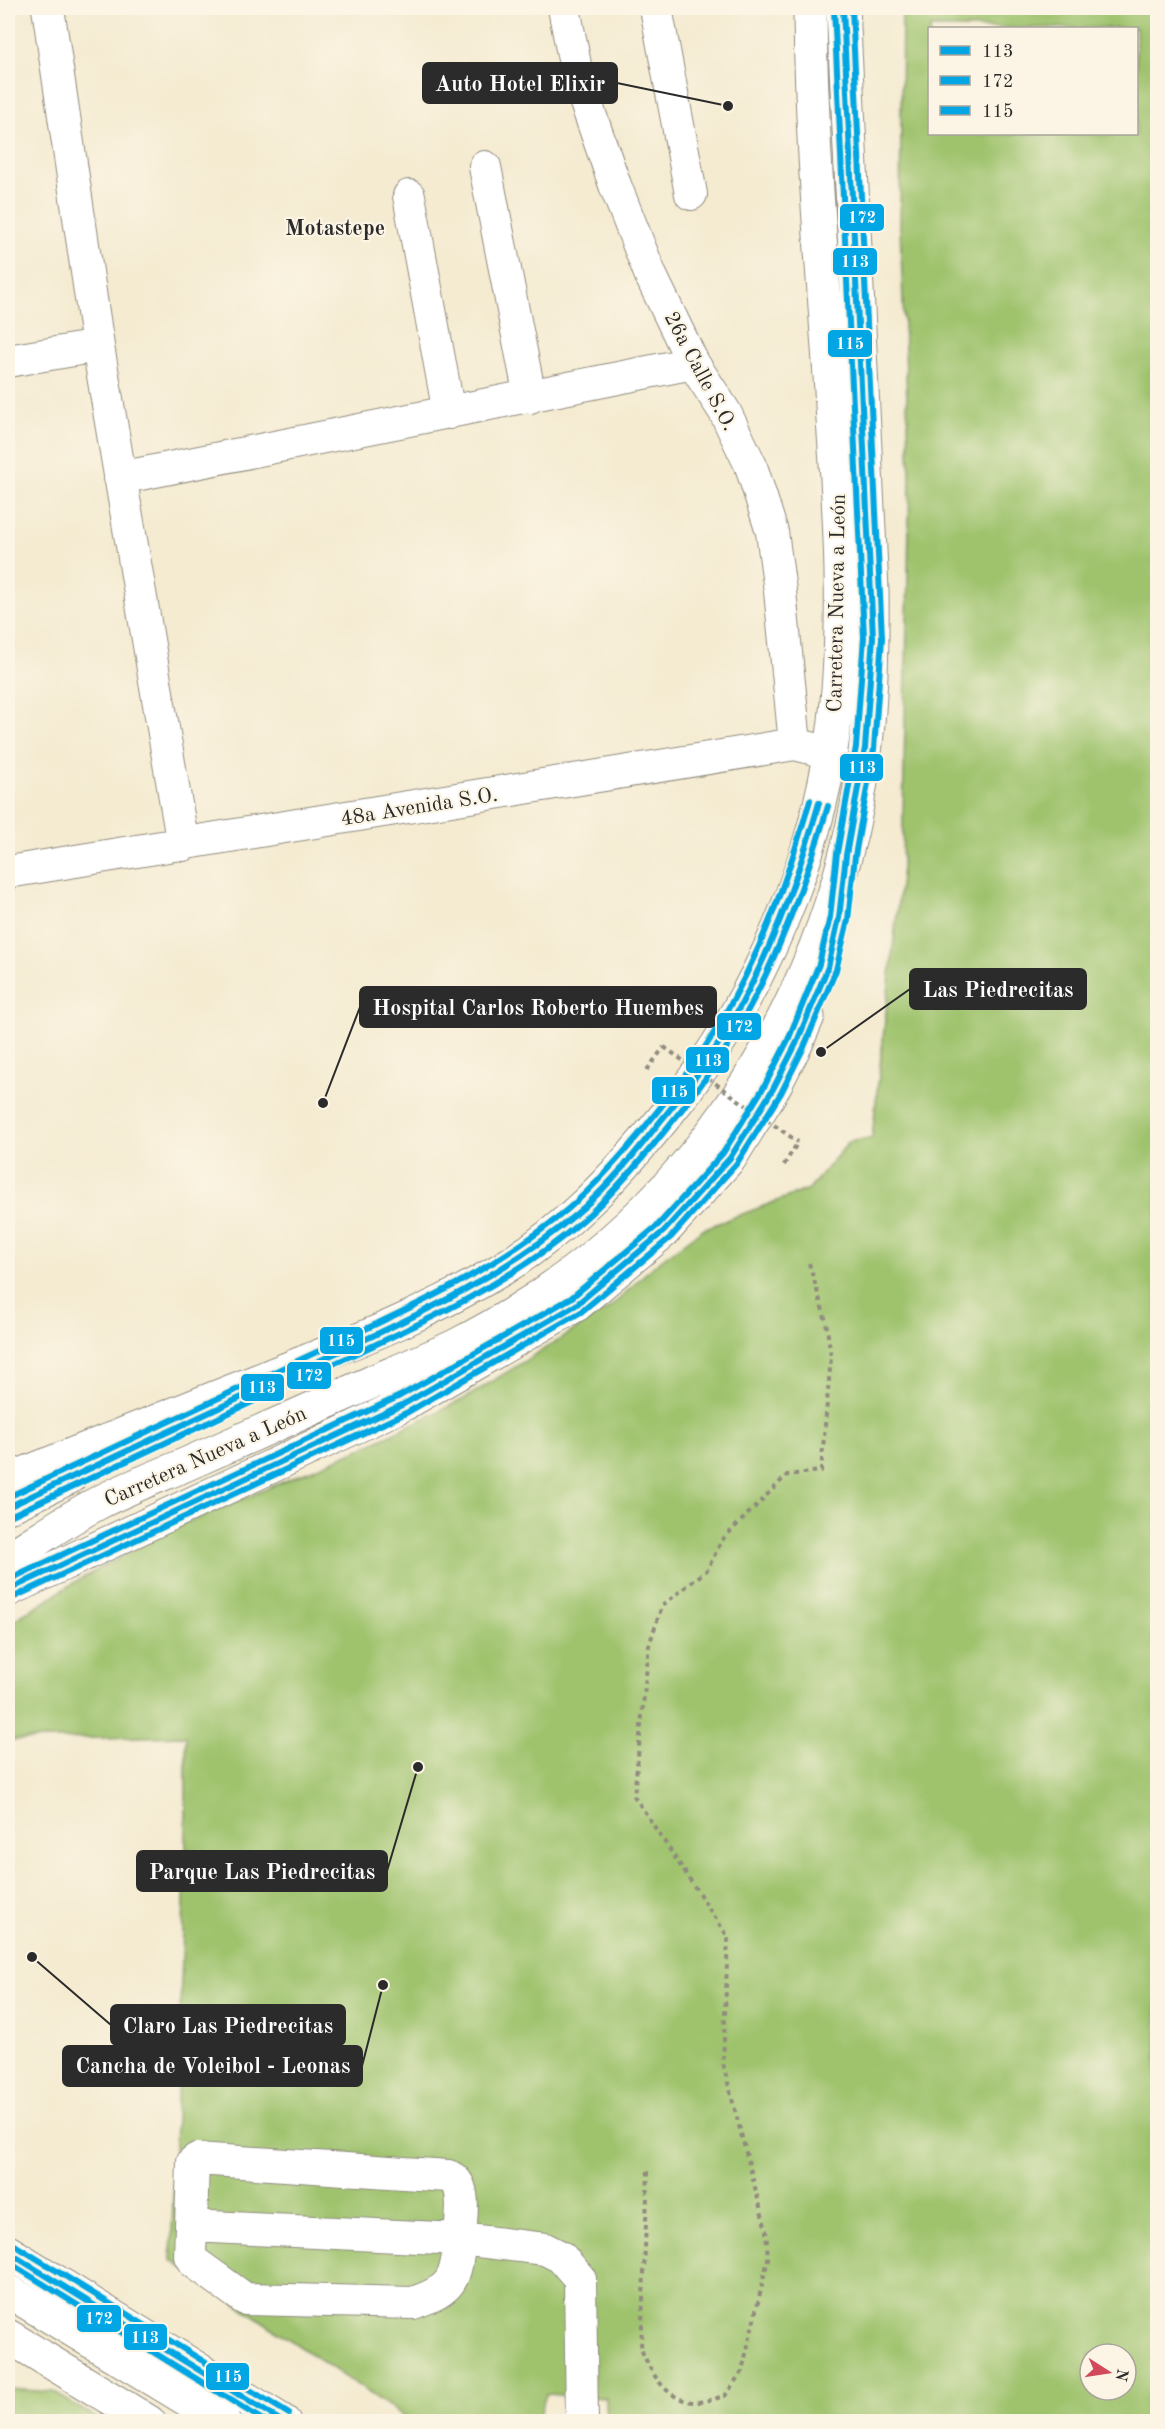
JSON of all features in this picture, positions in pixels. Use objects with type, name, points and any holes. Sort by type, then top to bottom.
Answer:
[{"type":"highway","name":"Carretera Nueva a León","points":[[8,1480],[373,1335],[442,1303],[506,1267],[566,1223],[619,1172],[706,1064],[763,961],[807,848],[830,753],[836,707],[840,577],[838,486],[818,193],[810,8]]},
{"type":"highway","name":"Carretera Nueva a León","points":[[8,1559],[98,1503],[454,1346],[524,1308],[603,1250],[652,1204],[703,1144],[744,1087],[776,1035],[823,929],[846,855],[858,796],[869,710],[873,590],[843,8]]},
{"type":"highway","points":[[703,1144],[709,1110],[717,1088],[767,1007],[788,964],[826,854],[839,797],[836,764],[830,753],[848,730],[852,715],[857,632],[861,610],[873,590]]},
{"type":"highway","points":[[8,1590],[404,1404],[576,1305],[664,1231],[730,1158],[773,1089],[796,1044],[828,968],[840,918],[846,855]]},
{"type":"highway","points":[[8,1507],[373,1335]]},
{"type":"highway","points":[[8,2252],[284,2421]]},
{"type":"highway","points":[[8,2291],[224,2421]]},
{"type":"highway","points":[[8,2336],[148,2421]]},
{"type":"street","points":[[48,8],[98,346],[183,845]]},
{"type":"street","name":"26a Calle S.O.","points":[[564,8],[578,80],[615,185],[651,276],[693,363],[724,412],[751,466],[771,532],[780,591],[795,744]]},
{"type":"street","points":[[657,8],[691,194]]},
{"type":"street","points":[[485,167],[530,397]]},
{"type":"street","points":[[409,196],[449,413]]},
{"type":"street","points":[[8,361],[98,346]]},
{"type":"street","points":[[120,478],[693,363]]},
{"type":"street","name":"48a Avenida S.O.","points":[[8,872],[795,744],[830,753]]},
{"type":"street","points":[[197,2159],[448,2176],[455,2178],[461,2187],[460,2239],[456,2272],[449,2286],[427,2299],[412,2303],[245,2298],[194,2262],[190,2256],[192,2167],[197,2159]]},
{"type":"street","points":[[191,2226],[460,2239],[545,2249],[561,2257],[580,2279],[582,2421]]},
{"type":"street","points":[[566,2421],[580,2388]]},
{"type":"path","points":[[647,1070],[664,1047],[798,1142],[784,1165]]},
{"type":"path","points":[[648,2171],[641,2349],[652,2375],[670,2393],[693,2402],[725,2396],[742,2371],[768,2259],[766,2230],[723,2064],[728,1937],[634,1796],[649,1645],[662,1605],[706,1570],[722,1540],[788,1475],[821,1470],[831,1357],[826,1321],[809,1263]]},
{"type":"green space","points":[[902,8],[1157,8],[1157,2421],[607,2422],[606,2398],[546,2394],[538,2421],[411,2421],[171,2260],[186,1846],[186,1736],[8,1740],[8,1624],[77,1581],[170,1530],[360,1449],[464,1399],[610,1308],[653,1266],[703,1229],[809,1189],[849,1142],[872,1138],[902,867],[910,476],[900,226]]},
{"type":"green space","points":[[8,2389],[53,2392],[102,2421],[8,2421]]},
{"type":"transit line","name":"115","points":[[8,1580],[400,1396],[571,1298],[658,1225],[723,1153],[765,1085],[788,1040],[819,964],[830,917],[837,853],[856,747],[864,637],[834,8]]},
{"type":"transit line","name":"113","points":[[8,1590],[404,1404],[576,1305],[664,1231],[730,1158],[773,1089],[796,1044],[828,967],[839,918],[846,855],[865,748],[873,637],[843,8]]},
{"type":"transit line","name":"172","points":[[12,1598],[408,1412],[581,1312],[671,1237],[737,1163],[781,1093],[804,1047],[836,970],[848,920],[855,856],[874,749],[882,638],[852,8]]},
{"type":"transit line","name":"115","points":[[8,1497],[442,1291],[507,1254],[568,1209],[620,1157],[639,1134],[684,1077],[717,1028],[746,974],[771,917],[810,800]]},
{"type":"transit line","name":"113","points":[[8,1507],[447,1299],[513,1261],[575,1215],[607,1185],[637,1151],[692,1082],[725,1033],[755,978],[780,921],[819,803]]},
{"type":"transit line","name":"172","points":[[12,1515],[454,1306],[520,1267],[582,1221],[614,1190],[654,1145],[700,1086],[733,1037],[763,981],[788,924],[828,806]]},
{"type":"transit line","name":"115","points":[[13,2244],[289,2414]]},
{"type":"transit line","name":"113","points":[[8,2252],[283,2422]]},
{"type":"transit line","name":"172","points":[[8,2262],[266,2422]]},
{"type":"place","name":"Auto Hotel Elixir","points":[[728,106]]},
{"type":"place","name":"Las Piedrecitas","points":[[821,1052]]},
{"type":"place","name":"Hospital Carlos Roberto Huembes","points":[[323,1103]]},
{"type":"place","name":"Parque Las Piedrecitas","points":[[418,1767]]},
{"type":"place","name":"Claro Las Piedrecitas","points":[[32,1957]]},
{"type":"place","name":"Cancha de Voleibol - Leonas","points":[[383,1985]]},
{"type":"district","name":"Motastepe","points":[[335,227]]}]
